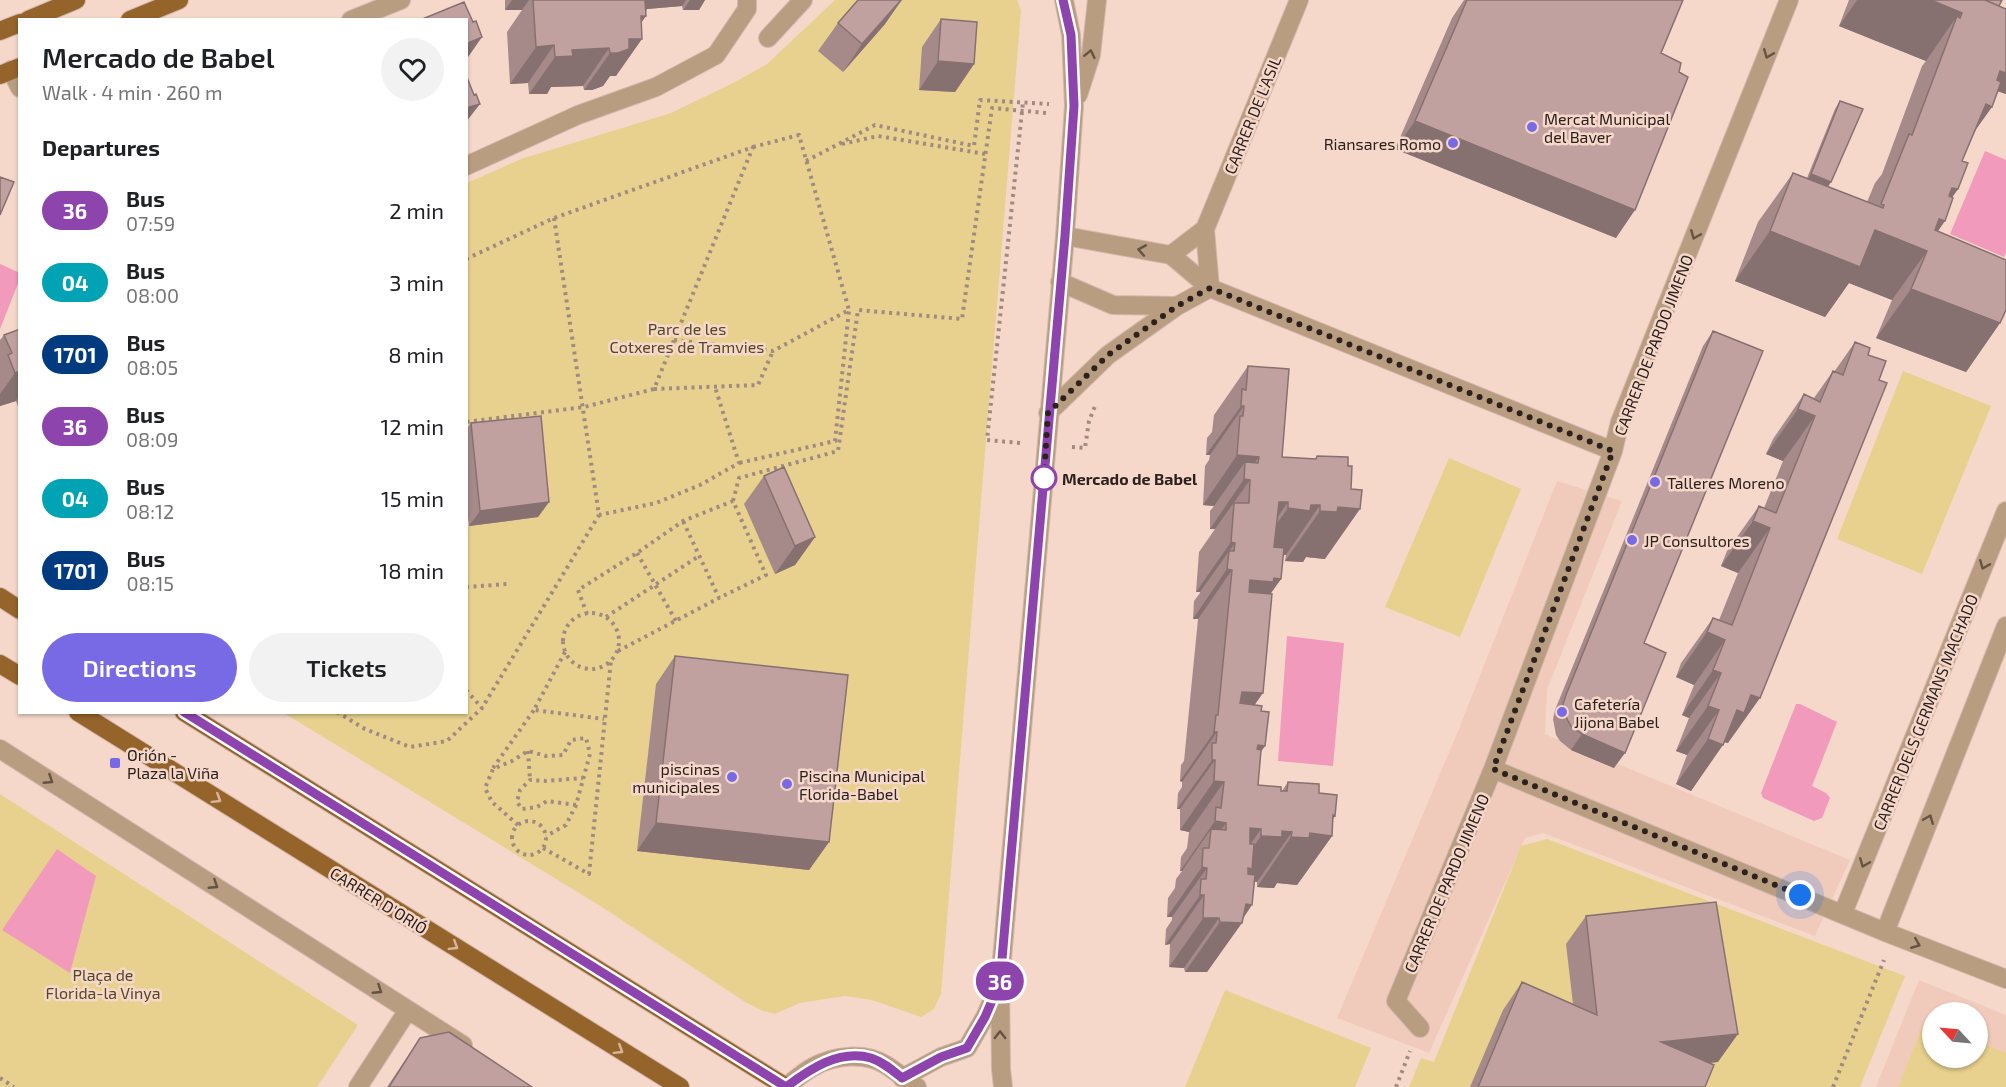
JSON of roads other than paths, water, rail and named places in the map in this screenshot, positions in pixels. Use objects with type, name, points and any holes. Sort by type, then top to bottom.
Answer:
[{"type":"main road","points":[[33,18],[76,0]]},
{"type":"main road","points":[[135,18],[179,0]]},
{"type":"main road","points":[[0,31],[18,24]]},
{"type":"main road","points":[[0,597],[18,609]]},
{"type":"main road","points":[[0,664],[18,675]]},
{"type":"main road","name":"CARRER D'ORIÓ","points":[[81,714],[680,1087]]},
{"type":"main road","points":[[187,714],[786,1087]]},
{"type":"street","points":[[356,18],[401,0]]},
{"type":"street","points":[[468,165],[578,115],[656,87],[716,55],[747,9],[747,0]]},
{"type":"street","points":[[768,38],[803,0]]},
{"type":"street","points":[[1003,1087],[1000,1069],[1000,982],[1074,111],[1071,35],[1064,0]]},
{"type":"street","points":[[1074,111],[1091,55],[1097,0]]},
{"type":"street","name":"CARRER DE L'ASIL","points":[[1210,288],[1205,229],[1299,0]]},
{"type":"street","name":"CARRER DE PARDO JIMENO","points":[[1420,1028],[1396,1001],[1493,769],[1613,451],[1620,422],[1789,0]]},
{"type":"street","points":[[10,71],[18,85]]},
{"type":"street","points":[[1171,255],[1205,229]]},
{"type":"street","points":[[1065,236],[1171,255],[1210,288],[1613,451]]},
{"type":"street","points":[[1060,282],[1113,304],[1177,306]]},
{"type":"street","points":[[1048,413],[1108,355],[1177,306],[1210,288]]},
{"type":"street","name":"CARRER DELS GERMANS MACHADO","points":[[1844,913],[2006,511]]},
{"type":"street","points":[[1885,932],[2006,626]]},
{"type":"street","points":[[0,749],[478,1055]]},
{"type":"street","points":[[1493,769],[1844,913],[1885,932],[2006,979]]},
{"type":"street","points":[[786,1087],[813,1067],[834,1059],[851,1056],[870,1058],[910,1082],[941,1057],[967,1048],[985,1017],[1000,982]]},
{"type":"street","points":[[358,1087],[408,1010]]},
{"type":"place","name":"Mercat Municipal del Baver","points":[[1532,127]]},
{"type":"place","name":"Riansares Romo","points":[[1453,143]]},
{"type":"place","name":"Mercado de Babel","points":[[1044,478]]},
{"type":"place","name":"Talleres Moreno","points":[[1655,482]]},
{"type":"place","name":"JP Consultores","points":[[1632,540]]},
{"type":"place","name":"Cafetería Jijona Babel","points":[[1562,712]]},
{"type":"place","name":"Orión - Plaza la Viña","points":[[115,763]]},
{"type":"place","name":"piscinas municipales","points":[[732,777]]},
{"type":"place","name":"Piscina Municipal Florida-Babel","points":[[787,784]]},
{"type":"park label","name":"Parc de les Cotxeres de Tramvies","points":[[687,337]]},
{"type":"park label","name":"Plaça de Florida-la Vinya","points":[[103,983]]}]
